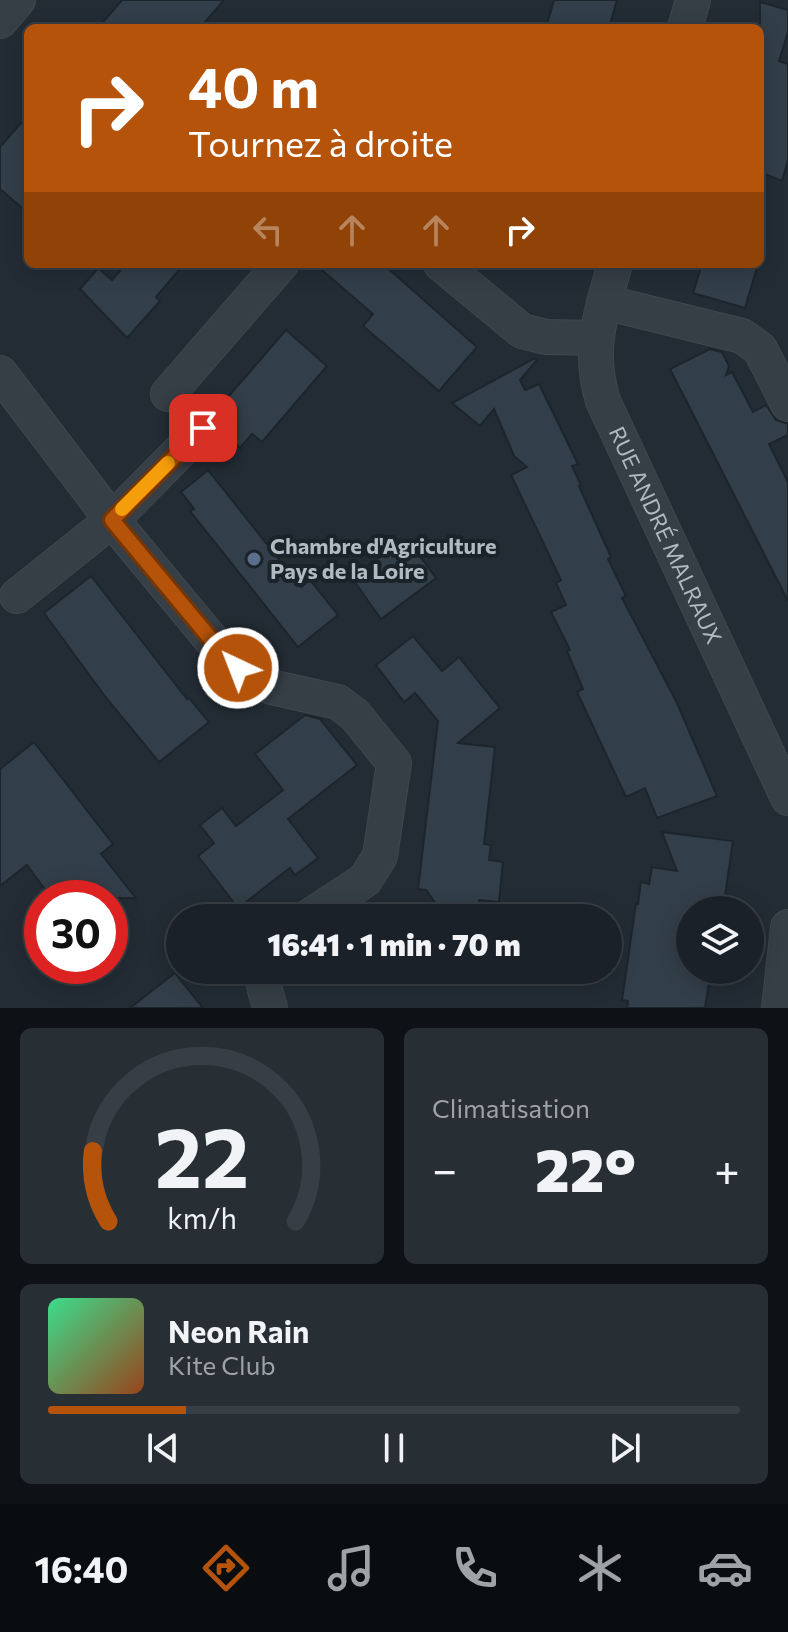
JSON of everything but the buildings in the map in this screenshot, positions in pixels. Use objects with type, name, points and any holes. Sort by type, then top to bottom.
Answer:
[{"type":"street","points":[[0,21],[18,0]]},
{"type":"street","points":[[686,24],[693,0]]},
{"type":"street","points":[[168,394],[278,268]]},
{"type":"street","points":[[446,268],[522,331],[546,337],[595,338]]},
{"type":"street","name":"RUE ANDRÉ MALRAUX","points":[[614,268],[595,338],[596,370],[603,401],[781,761],[788,798]]},
{"type":"street","points":[[604,302],[742,336],[760,349],[788,404]]},
{"type":"street","points":[[0,373],[112,520],[224,655],[238,668],[271,687],[338,702],[355,715],[394,763],[380,856],[365,880],[328,904]]},
{"type":"street","points":[[17,596],[112,520],[203,428]]},
{"type":"street","points":[[783,1000],[788,927]]},
{"type":"street","points":[[264,984],[270,1008]]},
{"type":"slow traffic","points":[[122,509],[168,463]]},
{"type":"place","name":"Chambre d'Agriculture Pays de la Loire","points":[[254,559]]},
{"type":"route","points":[[203,428],[112,520],[238,668]]}]
